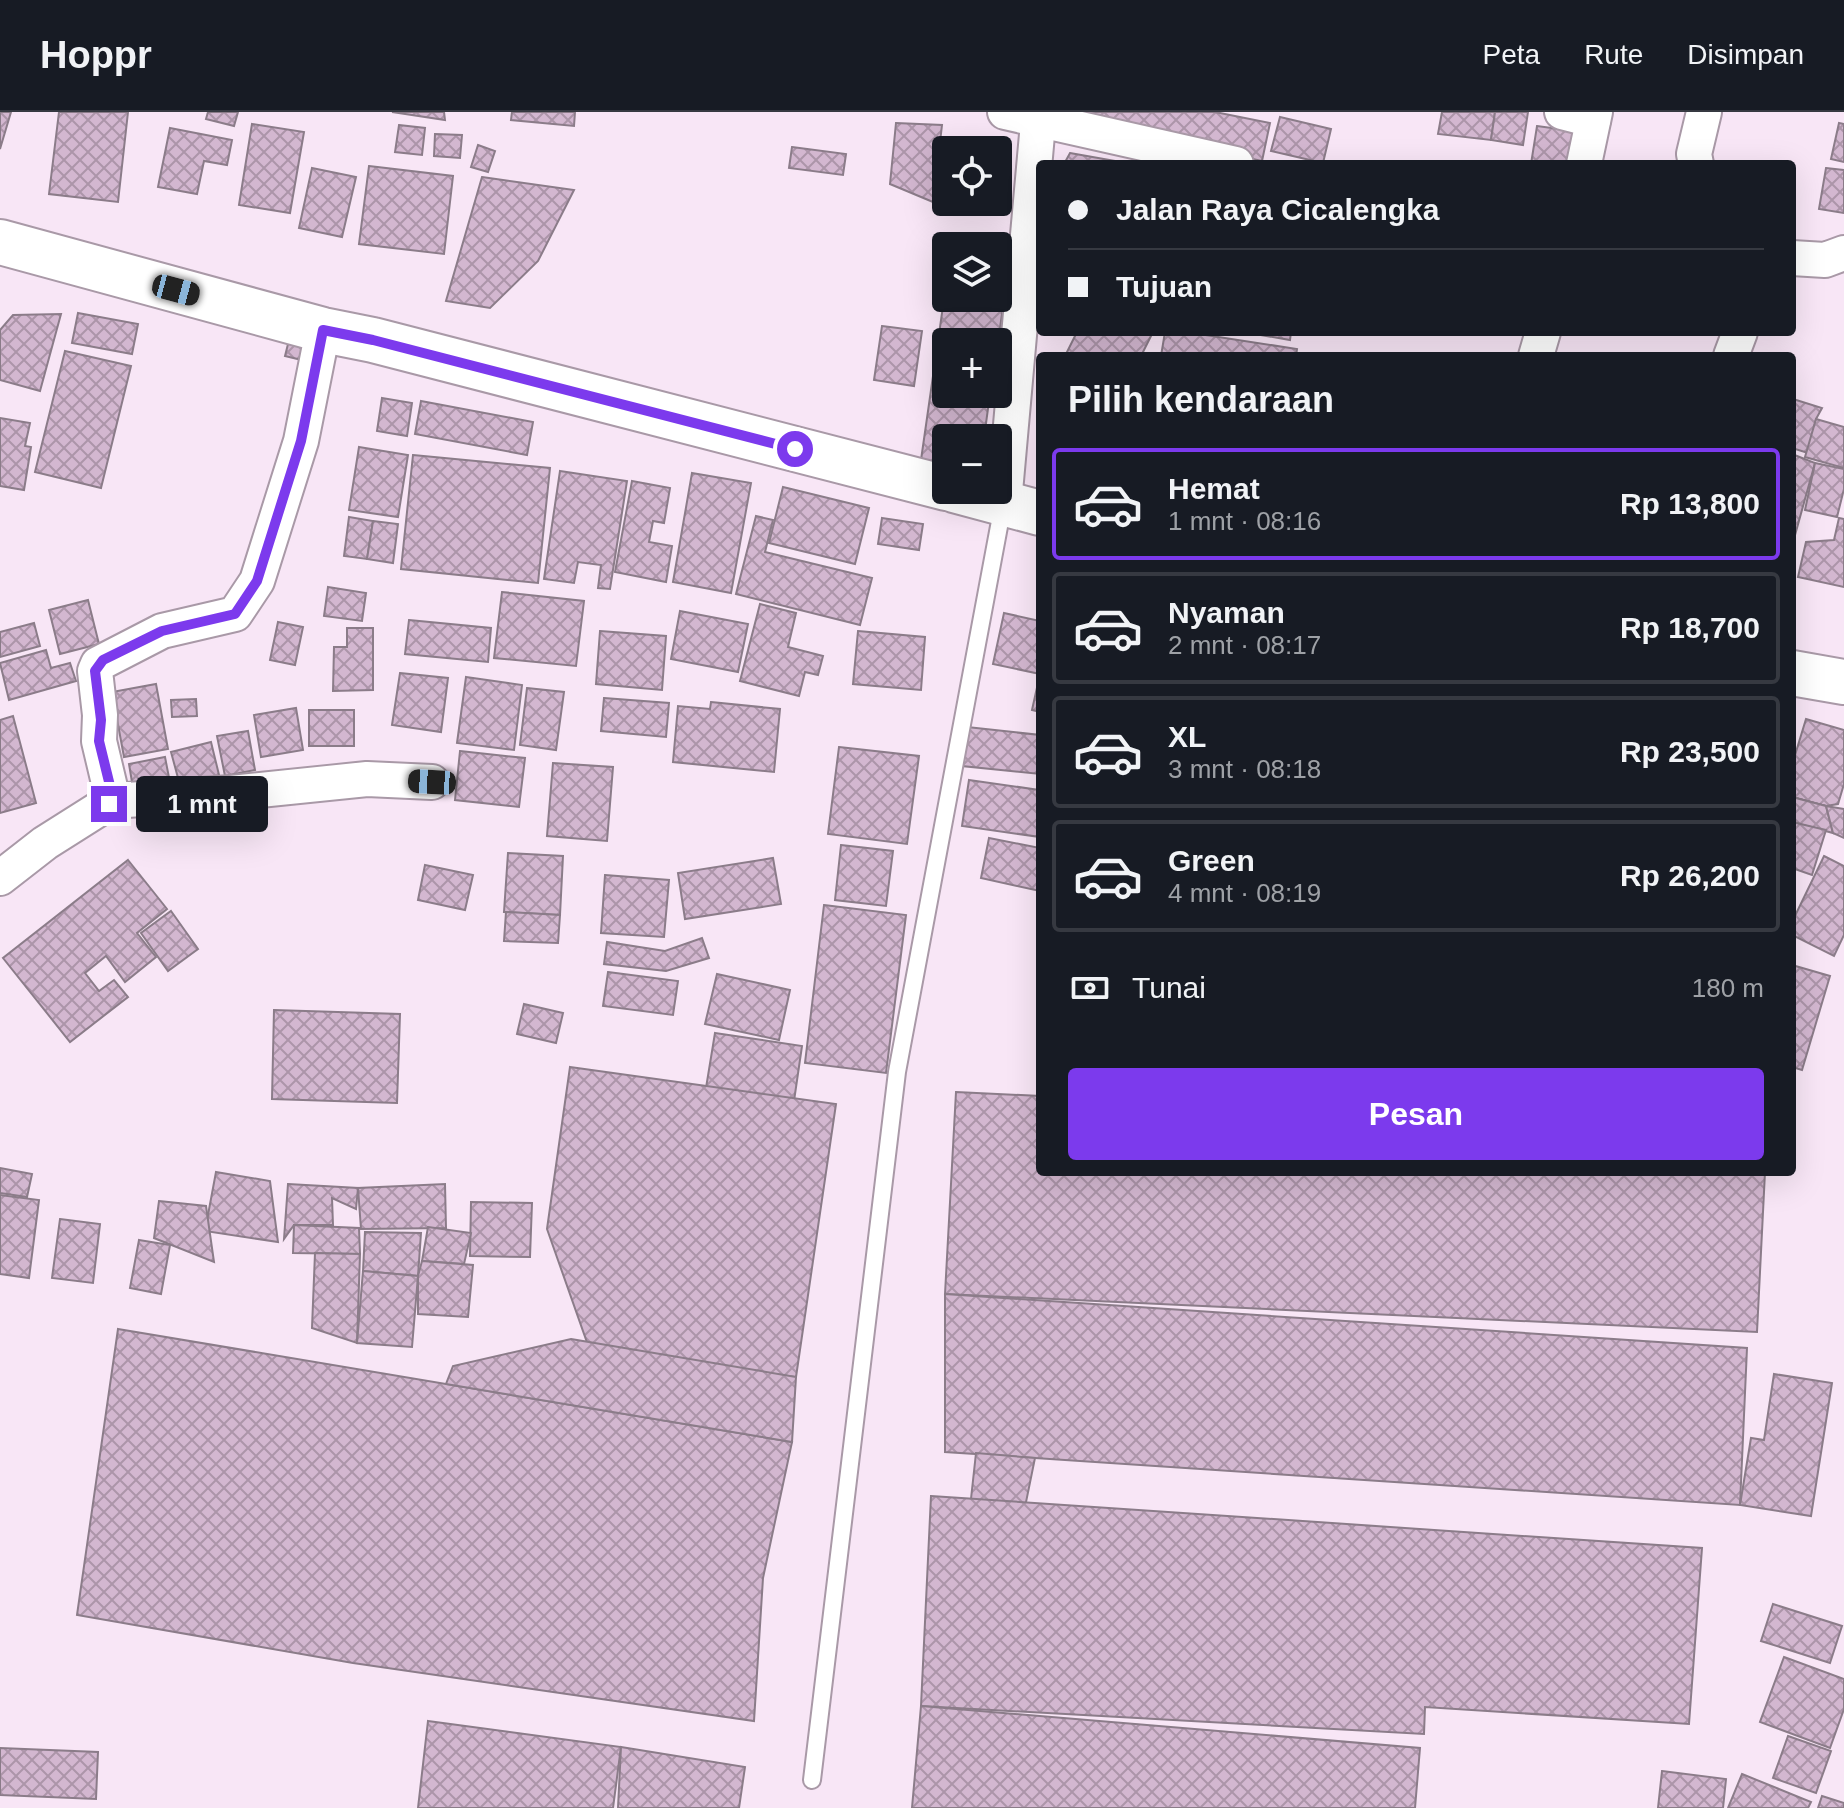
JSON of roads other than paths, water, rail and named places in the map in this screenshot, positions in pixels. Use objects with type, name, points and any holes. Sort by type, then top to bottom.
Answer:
[{"type":"main road","points":[[0,242],[323,330],[373,340],[932,484]]},
{"type":"main road","points":[[1796,674],[1844,682]]},
{"type":"street","points":[[1005,112],[1039,116],[1220,160]]},
{"type":"street","points":[[1695,160],[1704,112]]},
{"type":"street","points":[[1583,115],[1584,160]]},
{"type":"street","points":[[1037,160],[1039,116]]},
{"type":"street","points":[[1022,508],[1036,185]]},
{"type":"street","points":[[1796,258],[1825,260],[1844,253]]},
{"type":"street","points":[[112,801],[99,741],[101,720],[95,671],[103,660],[162,631],[235,614],[246,600],[257,581],[301,441],[323,330]]},
{"type":"street","points":[[0,878],[45,843],[112,801],[367,779],[432,782]]},
{"type":"lane","points":[[812,1780],[897,1072],[1022,508]]}]
